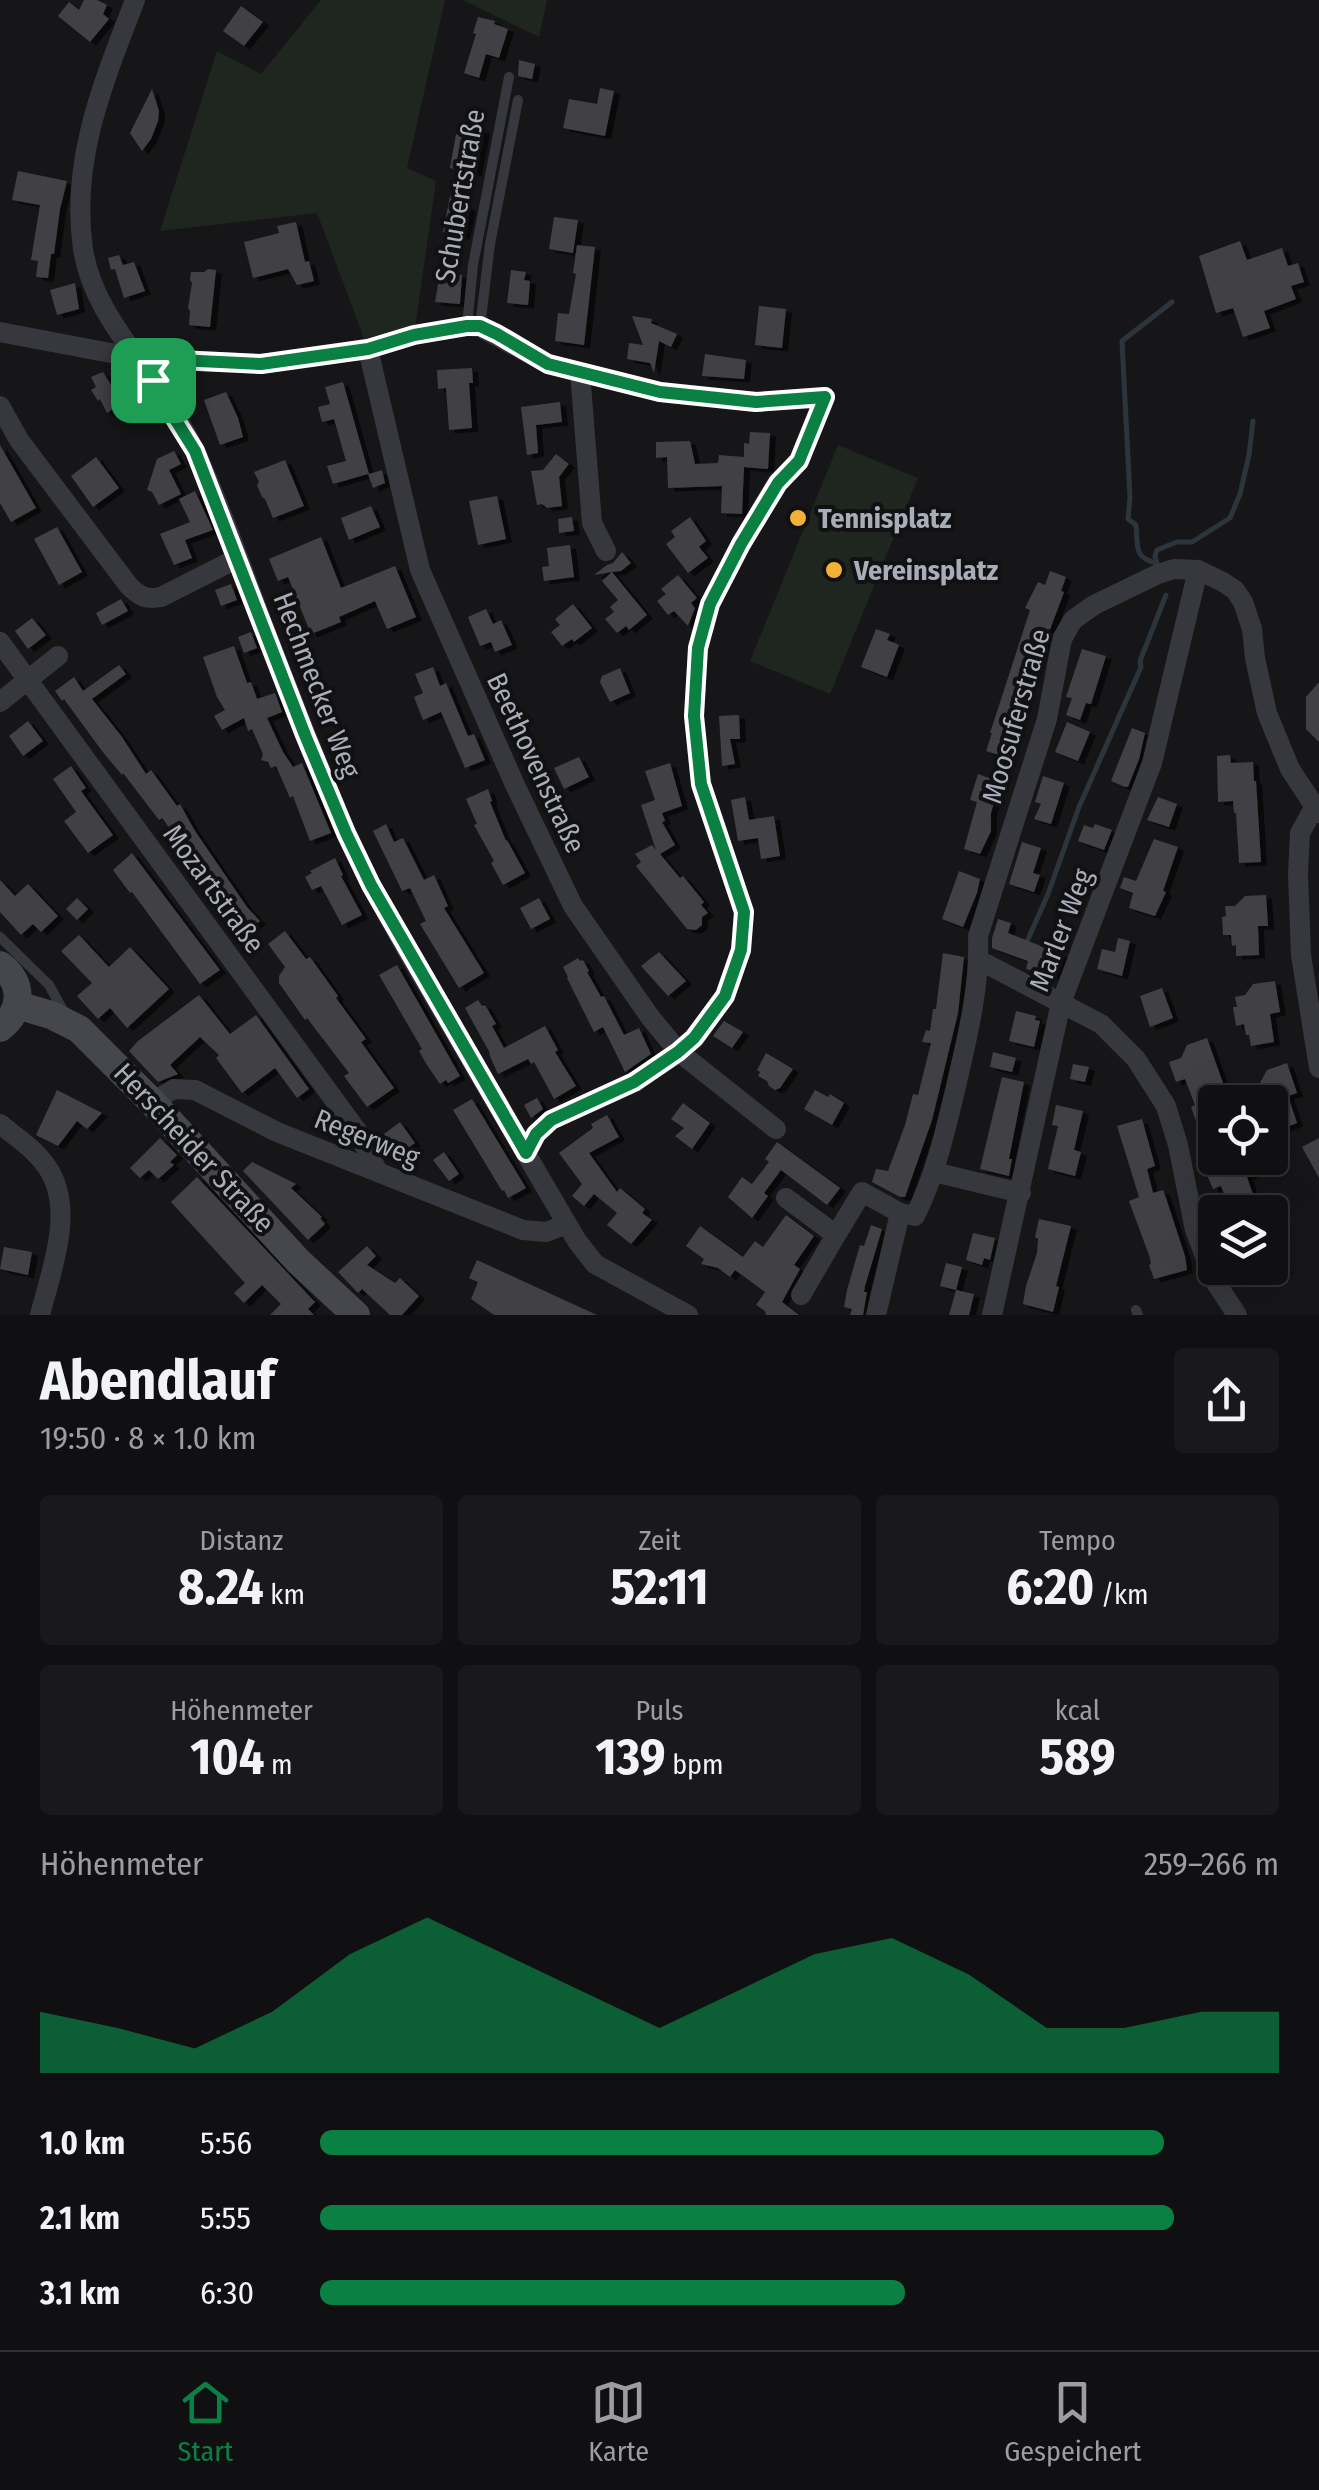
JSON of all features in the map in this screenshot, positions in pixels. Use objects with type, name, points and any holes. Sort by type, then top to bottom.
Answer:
[{"type":"main road","points":[[0,965],[15,982],[18,993],[11,1018],[0,1028]]},
{"type":"main road","name":"Herscheider Straße","points":[[17,1005],[80,1029],[298,1260],[356,1315]]},
{"type":"street","name":"Hechmecker Weg","points":[[134,0],[96,104],[81,185],[84,250],[100,302],[195,451],[305,735],[362,868],[408,952],[566,1224],[595,1264],[688,1315]]},
{"type":"street","points":[[0,332],[137,358],[261,364],[368,349],[414,335],[474,326],[548,364],[660,392],[756,402],[825,397],[799,461],[778,483],[710,604],[698,648],[694,716],[701,784],[744,912],[741,950],[725,996],[694,1038],[678,1052],[634,1082],[551,1120],[536,1134],[526,1153]]},
{"type":"street","name":"Beethovenstraße","points":[[368,349],[420,570],[514,786],[572,906],[678,1052],[776,1129]]},
{"type":"street","points":[[580,372],[592,523],[606,551]]},
{"type":"street","points":[[0,406],[18,440],[138,595],[149,600],[161,597],[238,558]]},
{"type":"street","name":"Moosuferstraße","points":[[900,1213],[915,1216],[934,1172],[971,1019],[979,960],[978,936],[1047,719],[1062,639],[1073,620],[1094,605],[1158,574],[1174,569],[1198,570]]},
{"type":"street","points":[[1198,570],[1223,582],[1243,602],[1267,713],[1290,770],[1317,810],[1300,833],[1298,874],[1301,955],[1319,1068]]},
{"type":"street","name":"Marler Weg","points":[[992,1315],[1060,1003],[1152,762],[1198,570]]},
{"type":"street","name":"Mozartstraße","points":[[0,642],[357,1132],[378,1172]]},
{"type":"street","points":[[0,702],[58,656]]},
{"type":"street","points":[[979,960],[1101,1024],[1136,1058],[1166,1106],[1195,1230],[1214,1280],[1237,1315]]},
{"type":"street","name":"Regerweg","points":[[152,1102],[174,1089],[195,1090],[277,1132],[522,1230],[546,1232],[566,1224]]},
{"type":"street","points":[[0,1124],[34,1150],[58,1189],[59,1232],[40,1315]]},
{"type":"street","points":[[934,1172],[1020,1194]]},
{"type":"street","points":[[802,1295],[862,1192],[900,1213],[876,1315]]},
{"type":"street","points":[[786,1198],[836,1235]]},
{"type":"lane","name":"Schubertstraße","points":[[474,326],[474,265],[509,76]]},
{"type":"lane","name":"Schubertstraße","points":[[474,326],[518,100]]},
{"type":"lane","points":[[0,937],[49,985],[70,1024]]},
{"type":"shaded area","points":[[321,0],[445,0],[407,168],[436,181],[414,335],[368,349],[317,213],[160,231],[217,51],[261,74]]},
{"type":"shaded area","points":[[463,0],[547,0],[539,37]]},
{"type":"shaded area","name":"Vereinsplatz","points":[[838,445],[918,478],[830,694],[750,661]]},
{"type":"building","points":[[84,0],[107,5],[103,14],[109,19],[90,42],[58,16],[69,2],[79,10]]},
{"type":"building","points":[[241,6],[263,22],[244,46],[223,31]]},
{"type":"building","points":[[478,17],[508,29],[499,58],[486,54],[479,78],[464,73]]},
{"type":"building","points":[[519,60],[535,64],[532,79],[518,76]]},
{"type":"building","points":[[600,88],[614,91],[605,136],[563,128],[569,99],[597,104]]},
{"type":"building","points":[[152,89],[158,121],[142,151],[130,133]]},
{"type":"building","points":[[460,126],[484,130],[476,173],[450,168]]},
{"type":"building","points":[[18,171],[67,181],[48,278],[36,277],[38,261],[31,260],[40,205],[12,200]]},
{"type":"building","points":[[450,196],[463,198],[462,205],[470,207],[464,236],[443,232]]},
{"type":"building","points":[[554,217],[578,220],[573,253],[549,249]]},
{"type":"building","points":[[296,222],[305,262],[309,261],[314,281],[297,285],[288,269],[253,278],[244,242],[279,233],[277,226]]},
{"type":"building","points":[[1240,241],[1247,260],[1282,248],[1288,266],[1298,263],[1304,282],[1291,286],[1296,299],[1264,311],[1270,328],[1243,337],[1233,308],[1216,313],[1199,256]]},
{"type":"building","points":[[577,245],[595,247],[584,345],[555,341],[558,313],[569,314]]},
{"type":"building","points":[[119,255],[123,265],[134,262],[145,291],[124,298],[108,258]]},
{"type":"building","points":[[216,270],[210,327],[189,325],[191,272]]},
{"type":"building","points":[[511,270],[526,272],[524,280],[530,281],[528,305],[507,303]]},
{"type":"building","points":[[440,273],[462,275],[460,304],[435,302]]},
{"type":"building","points":[[75,283],[79,309],[57,315],[50,290]]},
{"type":"building","points":[[759,306],[786,309],[782,348],[755,345]]},
{"type":"building","points":[[632,316],[652,319],[651,323],[677,334],[671,347],[659,341],[654,373],[650,363],[627,359],[629,343],[643,345]]},
{"type":"building","points":[[705,354],[746,360],[744,379],[702,376]]},
{"type":"building","points":[[472,368],[472,428],[449,430],[446,388],[438,389],[437,370]]},
{"type":"building","points":[[103,372],[115,391],[131,381],[143,403],[133,410],[126,400],[107,413],[91,390],[96,387],[91,377]]},
{"type":"building","points":[[343,382],[369,474],[382,470],[385,483],[373,488],[368,474],[333,484],[327,466],[346,461],[334,419],[322,422],[318,407],[330,404],[325,387]]},
{"type":"building","points":[[226,392],[243,437],[220,445],[204,400]]},
{"type":"building","points":[[560,402],[562,422],[536,425],[538,453],[527,455],[521,407]]},
{"type":"building","points":[[750,432],[770,433],[768,469],[744,467],[742,514],[721,513],[722,486],[668,488],[667,457],[656,458],[656,442],[690,441],[695,464],[718,463],[719,455],[744,457],[744,443],[749,444]]},
{"type":"building","points":[[0,445],[36,508],[11,522],[0,503]]},
{"type":"building","points":[[174,451],[181,464],[169,470],[181,494],[159,505],[147,490],[157,459]]},
{"type":"building","points":[[556,454],[569,464],[559,477],[562,506],[547,508],[537,505],[531,471],[543,470]]},
{"type":"building","points":[[96,457],[119,488],[93,507],[71,476]]},
{"type":"building","points":[[285,460],[304,506],[273,518],[254,472]]},
{"type":"building","points":[[195,491],[213,530],[185,540],[192,558],[174,565],[160,534],[190,522],[179,499]]},
{"type":"building","points":[[497,496],[506,539],[478,545],[469,501]]},
{"type":"building","points":[[371,506],[380,527],[349,540],[341,518]]},
{"type":"building","points":[[572,517],[574,531],[559,533],[558,519]]},
{"type":"building","points":[[690,517],[706,541],[699,547],[708,558],[688,573],[666,544],[675,537],[671,531]]},
{"type":"building","points":[[57,527],[82,572],[59,585],[34,539]]},
{"type":"building","points":[[321,537],[341,588],[395,566],[416,617],[387,629],[375,601],[339,617],[341,622],[311,634],[288,577],[278,581],[269,559]]},
{"type":"building","points":[[570,545],[574,577],[544,581],[542,567],[549,566],[547,548]]},
{"type":"building","points":[[622,552],[631,563],[621,571],[594,575]]},
{"type":"building","points":[[1050,571],[1066,577],[1061,591],[1064,592],[1008,758],[986,751],[990,733],[1030,610],[1025,608],[1038,582],[1045,585]]},
{"type":"building","points":[[612,572],[647,615],[629,630],[626,626],[617,633],[605,619],[614,612],[610,607],[618,600],[602,581]]},
{"type":"building","points":[[678,575],[697,598],[691,603],[695,608],[688,626],[674,611],[668,615],[657,601],[666,594],[661,589]]},
{"type":"building","points":[[231,584],[237,600],[221,606],[215,590]]},
{"type":"building","points":[[121,599],[128,611],[102,625],[96,613]]},
{"type":"building","points":[[573,604],[592,628],[562,646],[551,632],[560,625],[555,619]]},
{"type":"building","points":[[486,609],[493,624],[501,620],[512,645],[495,652],[491,642],[480,646],[468,617]]},
{"type":"building","points":[[32,618],[46,635],[28,649],[15,631]]},
{"type":"building","points":[[876,629],[890,634],[887,640],[899,645],[887,677],[861,667]]},
{"type":"building","points":[[251,632],[257,648],[244,653],[238,637]]},
{"type":"building","points":[[234,646],[257,699],[275,693],[282,712],[267,718],[293,767],[302,763],[331,833],[310,841],[293,796],[290,798],[276,766],[271,768],[261,760],[263,754],[244,718],[222,730],[214,716],[225,710],[203,657]]},
{"type":"building","points":[[1082,649],[1106,656],[1091,704],[1086,703],[1080,720],[1066,715],[1072,698],[1066,697]]},
{"type":"building","points":[[119,665],[126,674],[92,699],[146,774],[151,770],[177,806],[180,804],[260,921],[241,936],[188,868],[192,866],[162,818],[159,820],[55,691],[74,677],[83,691]]},
{"type":"building","points":[[433,667],[440,686],[446,683],[468,736],[474,734],[485,760],[465,768],[441,712],[423,720],[414,697],[423,693],[415,674]]},
{"type":"building","points":[[620,668],[630,693],[610,702],[600,682],[602,676]]},
{"type":"building","points":[[1319,682],[1319,742],[1306,729],[1306,697]]},
{"type":"building","points":[[739,715],[740,739],[730,739],[735,764],[722,766],[719,716]]},
{"type":"building","points":[[28,721],[43,741],[23,756],[9,736]]},
{"type":"building","points":[[1067,722],[1090,732],[1078,761],[1055,752]]},
{"type":"building","points":[[1132,728],[1145,733],[1139,759],[1125,787],[1111,781]]},
{"type":"building","points":[[1230,755],[1231,763],[1253,762],[1261,862],[1239,863],[1233,801],[1218,802],[1217,756]]},
{"type":"building","points":[[579,757],[589,777],[564,789],[554,768]]},
{"type":"building","points":[[670,763],[682,806],[662,813],[662,822],[675,845],[660,854],[704,902],[701,905],[708,913],[696,930],[687,929],[636,866],[641,862],[635,854],[652,845],[656,850],[641,805],[655,800],[645,771]]},
{"type":"building","points":[[71,766],[86,788],[81,791],[113,835],[88,853],[64,821],[76,812],[53,779]]},
{"type":"building","points":[[978,774],[1000,782],[991,813],[991,831],[980,854],[964,849],[977,802],[970,800]]},
{"type":"building","points":[[1043,776],[1064,783],[1051,824],[1034,819],[1041,804],[1035,802]]},
{"type":"building","points":[[488,789],[506,841],[525,873],[503,885],[466,799]]},
{"type":"building","points":[[745,797],[749,820],[774,816],[780,856],[761,859],[758,838],[738,841],[731,800]]},
{"type":"building","points":[[1158,797],[1177,804],[1169,827],[1147,820]]},
{"type":"building","points":[[386,824],[394,842],[403,838],[424,880],[434,875],[448,906],[444,908],[484,973],[459,988],[420,924],[426,921],[410,888],[402,891],[373,831]]},
{"type":"building","points":[[1095,824],[1112,830],[1104,850],[1078,841],[1084,825],[1093,828]]},
{"type":"building","points":[[1154,839],[1178,847],[1155,916],[1129,908],[1133,893],[1120,888],[1124,877],[1136,881]]},
{"type":"building","points":[[1022,842],[1041,848],[1033,873],[1040,875],[1034,892],[1009,884]]},
{"type":"building","points":[[132,853],[220,970],[200,984],[113,870]]},
{"type":"building","points":[[335,858],[362,915],[342,925],[321,886],[312,890],[305,877]]},
{"type":"building","points":[[959,871],[980,879],[963,927],[942,919]]},
{"type":"building","points":[[0,880],[15,896],[28,884],[58,916],[41,932],[33,924],[21,935],[0,912]]},
{"type":"building","points":[[1266,895],[1268,926],[1258,926],[1259,955],[1236,956],[1231,935],[1223,935],[1225,906],[1235,906],[1245,896]]},
{"type":"building","points":[[77,898],[88,909],[77,920],[66,909]]},
{"type":"building","points":[[539,898],[550,919],[531,929],[520,908]]},
{"type":"building","points":[[998,919],[1011,923],[1008,933],[1064,955],[1056,977],[1026,969],[1028,961],[992,948]]},
{"type":"building","points":[[285,931],[338,996],[366,1039],[361,1042],[394,1088],[367,1107],[344,1076],[349,1073],[279,983],[285,967],[268,944]]},
{"type":"building","points":[[79,935],[109,967],[130,947],[169,989],[127,1028],[110,1008],[98,1019],[77,996],[92,983],[61,951]]},
{"type":"building","points":[[1118,938],[1130,941],[1122,976],[1097,969],[1102,949],[1115,952]]},
{"type":"building","points":[[659,952],[686,981],[668,996],[641,966]]},
{"type":"building","points":[[943,953],[964,957],[958,1013],[932,1120],[905,1197],[900,1197],[872,1182],[876,1169],[888,1171],[913,1094],[918,1095],[931,1043],[922,1042],[926,1030],[930,1031],[936,1009]]},
{"type":"building","points":[[578,958],[583,960],[624,1035],[639,1028],[651,1054],[625,1072],[603,1027],[594,1032],[567,978],[563,967]]},
{"type":"building","points":[[397,965],[460,1076],[448,1083],[446,1080],[440,1084],[427,1065],[419,1051],[422,1049],[379,975]]},
{"type":"building","points":[[1275,981],[1280,1012],[1270,1014],[1274,1042],[1251,1046],[1244,1024],[1236,1026],[1235,997],[1245,995],[1253,984]]},
{"type":"building","points":[[1162,988],[1173,1018],[1150,1027],[1140,996]]},
{"type":"building","points":[[199,995],[230,1034],[256,1015],[309,1089],[297,1098],[275,1068],[242,1093],[216,1058],[219,1055],[200,1037],[170,1065],[178,1074],[158,1082],[129,1051]]},
{"type":"building","points":[[478,1000],[496,1024],[492,1026],[504,1048],[545,1026],[558,1050],[555,1052],[576,1086],[554,1099],[534,1062],[531,1064],[528,1059],[498,1074],[465,1008]]},
{"type":"building","points":[[1016,1011],[1036,1016],[1035,1020],[1040,1021],[1034,1047],[1009,1041]]},
{"type":"building","points":[[724,1021],[743,1032],[732,1048],[713,1036]]},
{"type":"building","points":[[1207,1038],[1224,1085],[1198,1085],[1198,1127],[1185,1079],[1176,1082],[1169,1062],[1181,1058],[1187,1045]]},
{"type":"building","points":[[993,1052],[1016,1058],[1012,1072],[990,1067]]},
{"type":"building","points":[[766,1053],[793,1069],[775,1090],[758,1076]]},
{"type":"building","points":[[1287,1063],[1297,1093],[1288,1096],[1288,1085],[1254,1085],[1260,1083],[1267,1070]]},
{"type":"building","points":[[1073,1064],[1089,1067],[1085,1082],[1070,1079]]},
{"type":"building","points":[[1002,1077],[1024,1082],[1009,1176],[980,1169]]},
{"type":"building","points":[[57,1090],[102,1113],[87,1129],[77,1121],[58,1146],[36,1135]]},
{"type":"building","points":[[815,1090],[844,1103],[832,1125],[804,1109]]},
{"type":"building","points":[[1288,1096],[1297,1123],[1288,1126]]},
{"type":"building","points":[[537,1098],[543,1109],[531,1118],[524,1105]]},
{"type":"building","points":[[472,1099],[526,1188],[508,1198],[453,1110]]},
{"type":"building","points":[[683,1103],[710,1123],[692,1149],[675,1136],[684,1128],[671,1119]]},
{"type":"building","points":[[1056,1105],[1083,1111],[1074,1150],[1081,1152],[1075,1176],[1048,1169],[1058,1126],[1052,1125]]},
{"type":"building","points":[[607,1115],[619,1137],[589,1153],[617,1192],[620,1188],[652,1220],[631,1244],[607,1225],[617,1213],[594,1194],[584,1206],[572,1196],[582,1184],[559,1153]]},
{"type":"building","points":[[1142,1119],[1155,1166],[1147,1169],[1153,1193],[1163,1190],[1187,1270],[1154,1279],[1129,1201],[1139,1197],[1117,1126]]},
{"type":"building","points":[[400,1122],[415,1143],[399,1155],[384,1134]]},
{"type":"building","points":[[160,1138],[177,1155],[170,1162],[174,1165],[158,1179],[149,1170],[140,1178],[130,1168]]},
{"type":"building","points":[[1319,1138],[1319,1178],[1302,1147]]},
{"type":"building","points":[[777,1142],[840,1188],[827,1205],[781,1170],[752,1218],[728,1197],[742,1177],[752,1184],[769,1162],[765,1159]]},
{"type":"building","points":[[444,1152],[459,1174],[449,1181],[433,1160]]},
{"type":"building","points":[[252,1162],[296,1184],[291,1188],[322,1217],[325,1224],[308,1240],[243,1171]]},
{"type":"building","points":[[1207,1175],[1252,1175],[1247,1177],[1253,1195],[1224,1195],[1221,1186],[1213,1189]]},
{"type":"building","points":[[197,1177],[315,1302],[308,1309],[314,1315],[270,1315],[281,1304],[262,1285],[244,1303],[234,1293],[245,1283],[171,1202]]},
{"type":"building","points":[[786,1215],[814,1236],[794,1265],[800,1269],[782,1302],[799,1315],[766,1315],[756,1305],[765,1292],[735,1270],[730,1277],[718,1268],[701,1264],[704,1259],[686,1246],[700,1226],[743,1257],[755,1241],[763,1247]]},
{"type":"building","points":[[1039,1219],[1071,1226],[1053,1312],[1023,1304],[1037,1253]]},
{"type":"building","points":[[871,1225],[882,1229],[865,1286],[863,1315],[850,1315],[852,1309],[844,1307],[847,1290],[860,1245],[864,1246]]},
{"type":"building","points":[[973,1233],[995,1238],[990,1260],[984,1258],[982,1265],[966,1260]]},
{"type":"building","points":[[367,1246],[376,1256],[367,1265],[395,1283],[400,1278],[419,1296],[402,1315],[390,1315],[362,1289],[358,1293],[338,1272]]},
{"type":"building","points":[[4,1247],[32,1252],[28,1275],[0,1269]]},
{"type":"building","points":[[477,1260],[597,1315],[494,1315],[471,1299],[478,1282],[469,1278]]},
{"type":"building","points":[[946,1263],[962,1267],[956,1290],[940,1286]]},
{"type":"building","points":[[956,1290],[974,1294],[969,1315],[949,1315]]},
{"type":"waterway","points":[[1172,302],[1122,341],[1128,519],[1136,525],[1138,550],[1144,558],[1157,563],[1157,550],[1177,542],[1192,542],[1230,518],[1240,494],[1253,421]]},
{"type":"waterway","points":[[1026,944],[1079,807],[1141,667],[1166,595]]},
{"type":"place","name":"Tennisplatz","points":[[798,518]]},
{"type":"place","name":"Vereinsplatz","points":[[834,570]]},
{"type":"route","points":[[480,326],[548,364],[660,392],[756,402],[825,397],[799,461],[778,483],[710,604],[698,648],[694,716],[701,784],[744,912],[741,950],[725,996],[694,1038],[678,1052],[634,1082],[551,1120],[536,1134],[526,1153],[371,885],[305,735],[195,451],[153,380],[137,358],[261,364],[368,349],[414,335],[480,326]]}]
